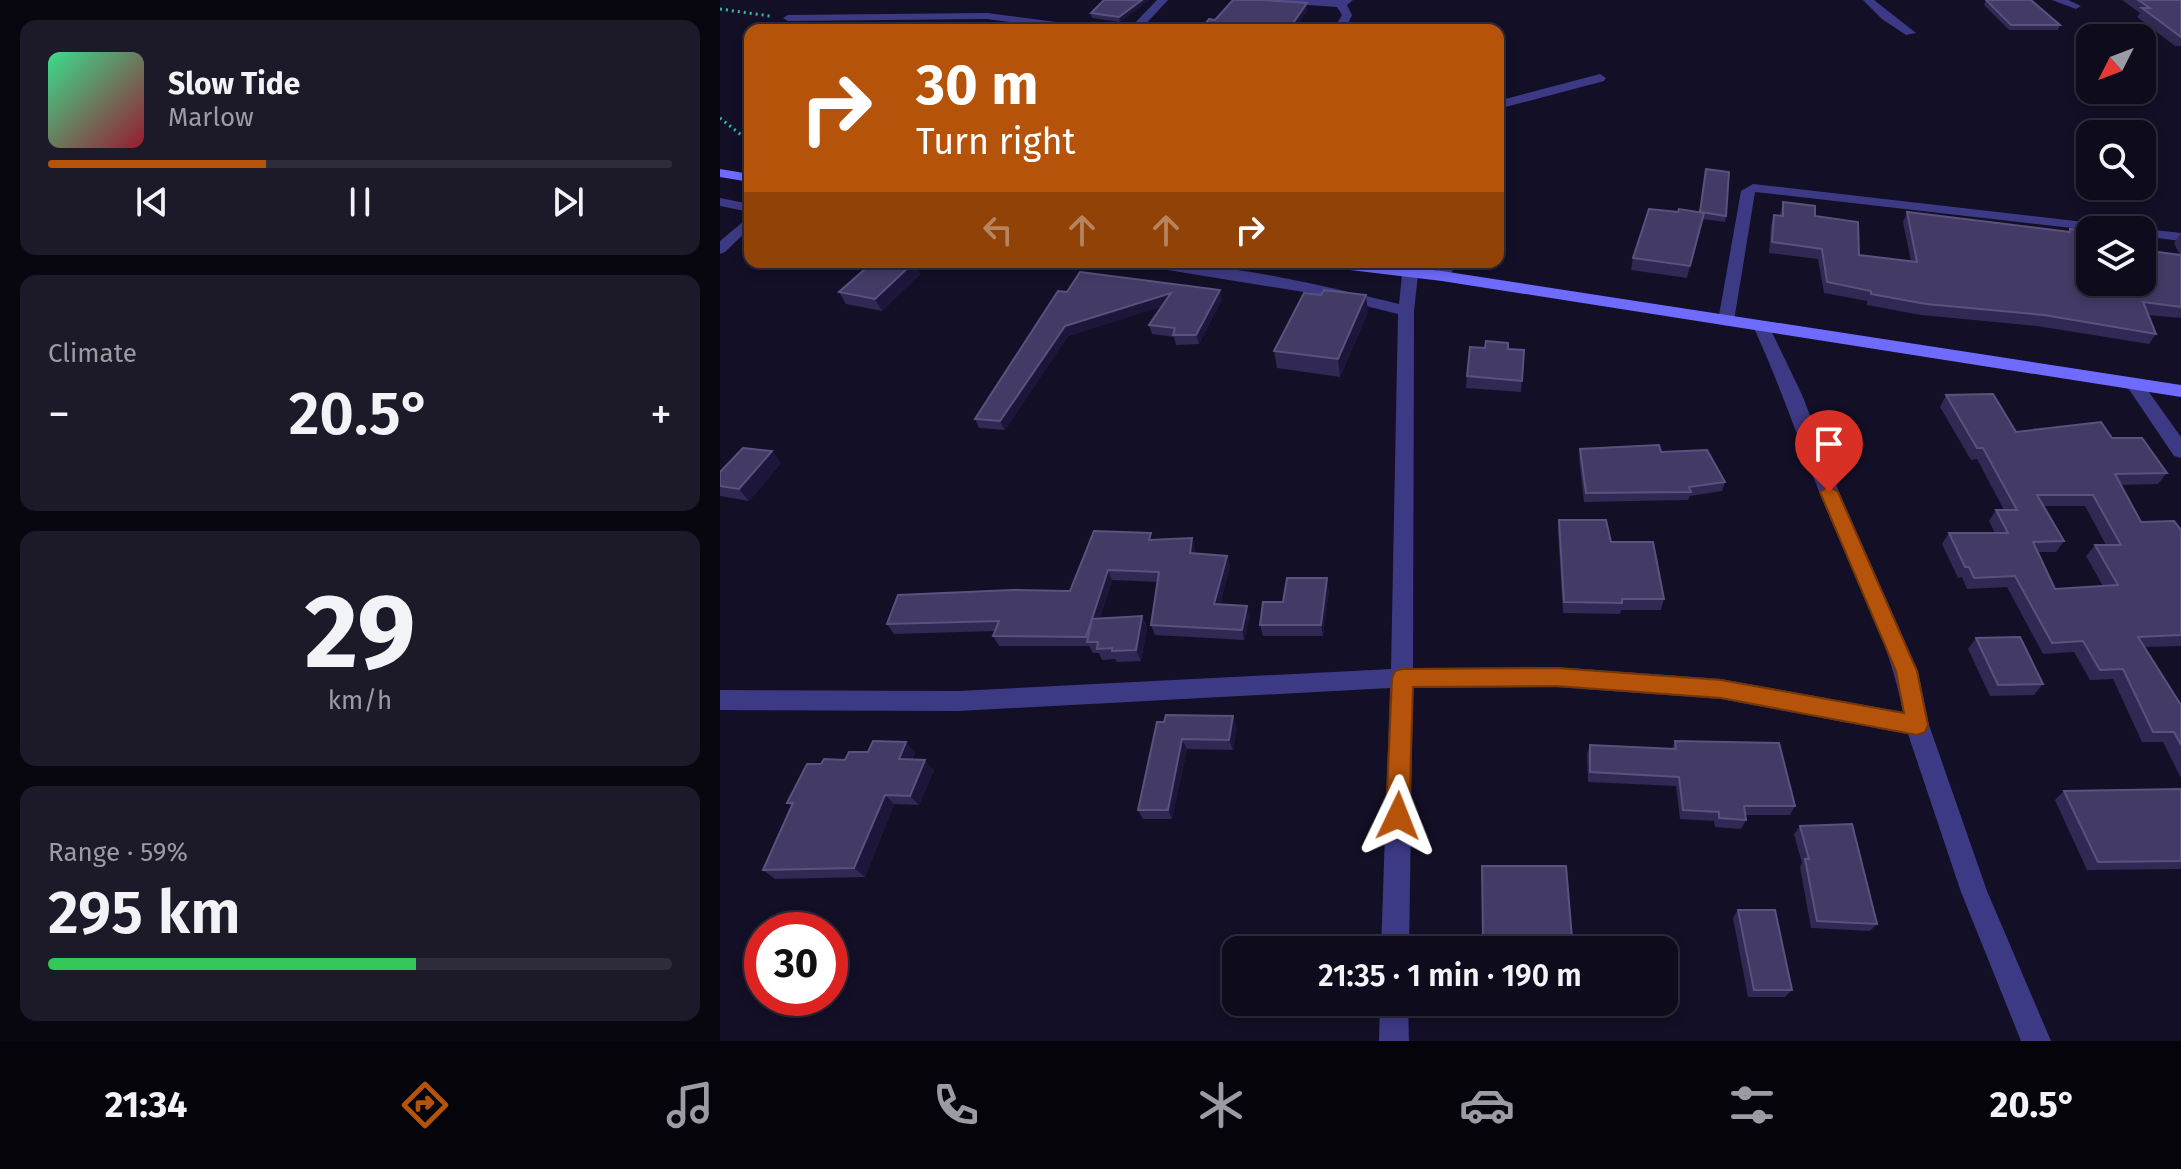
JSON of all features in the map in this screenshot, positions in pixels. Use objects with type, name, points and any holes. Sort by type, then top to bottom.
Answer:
[{"type":"street","points":[[1140,24],[1163,0]]},
{"type":"street","points":[[1279,0],[1344,2],[1347,15],[1342,24]]},
{"type":"street","points":[[1868,0],[1910,33]]},
{"type":"street","points":[[2057,0],[2076,6]]},
{"type":"street","points":[[788,18],[987,16],[1048,24]]},
{"type":"street","points":[[1504,103],[1562,85],[1600,78]]},
{"type":"street","points":[[720,173],[744,177]]},
{"type":"street","points":[[1726,321],[1748,191],[1753,188],[2076,224]]},
{"type":"street","points":[[720,202],[744,207]]},
{"type":"street","points":[[720,249],[744,226]]},
{"type":"street","points":[[2156,234],[2181,237]]},
{"type":"street","points":[[1186,268],[1322,290],[1406,311]]},
{"type":"street","points":[[1364,268],[1410,275],[1445,269],[1762,328],[2181,391]]},
{"type":"street","points":[[1395,936],[1406,311],[1410,275]]},
{"type":"street","points":[[1762,328],[1794,397],[1829,492],[1907,671],[1917,725],[1974,892],[2036,1041]]},
{"type":"street","points":[[2135,385],[2181,451]]},
{"type":"street","points":[[720,700],[958,701],[1402,678],[1556,677],[1721,689],[1917,725]]},
{"type":"street","points":[[1394,1016],[1394,1041]]},
{"type":"path","points":[[720,118],[744,137]]},
{"type":"building","points":[[1104,0],[1142,0],[1119,17],[1091,13]]},
{"type":"building","points":[[1233,0],[1307,3],[1292,24],[1205,24],[1209,19],[1215,20]]},
{"type":"building","points":[[1986,0],[2031,0],[2060,25],[2011,25]]},
{"type":"building","points":[[2138,0],[2181,0],[2181,37],[2142,8],[2150,8]]},
{"type":"building","points":[[1706,169],[1729,172],[1726,216],[1700,212]]},
{"type":"building","points":[[1783,202],[1815,206],[1815,216],[1858,222],[1859,255],[1917,262],[1907,212],[2070,232],[2070,229],[2076,230],[2076,296],[2156,296],[2156,252],[2181,255],[2181,307],[2143,302],[2156,334],[2044,315],[1926,304],[1871,294],[1871,291],[1827,282],[1822,249],[1772,242],[1774,215],[1783,216]]},
{"type":"building","points":[[1649,209],[1704,213],[1690,266],[1633,258]]},
{"type":"building","points":[[866,268],[908,268],[875,299],[839,292]]},
{"type":"building","points":[[1080,272],[1220,290],[1196,335],[1173,335],[1175,328],[1149,325],[1171,293],[1065,326],[1000,421],[975,419],[1058,291],[1067,292]]},
{"type":"building","points":[[1324,290],[1366,295],[1338,359],[1274,351],[1304,293],[1321,295]]},
{"type":"building","points":[[1486,341],[1508,343],[1508,349],[1524,350],[1522,381],[1467,376],[1470,347],[1485,348]]},
{"type":"building","points":[[1993,394],[2016,432],[2101,422],[2112,438],[2142,438],[2167,473],[2115,474],[2141,522],[2174,521],[2181,530],[2181,635],[2138,637],[2181,705],[2181,745],[2174,732],[2153,732],[2123,669],[2100,670],[2083,641],[2052,643],[2015,576],[1974,578],[1969,567],[1965,567],[1949,533],[2008,533],[1996,510],[2017,510],[1983,448],[1977,448],[1946,395]],"holes":[[[2037,495],[2093,495],[2121,545],[2095,545],[2118,585],[2055,589],[2033,542],[2064,541]]]},
{"type":"building","points":[[1659,445],[1661,452],[1707,450],[1725,482],[1689,487],[1691,492],[1586,493],[1580,449]]},
{"type":"building","points":[[743,448],[772,451],[739,489],[720,486],[720,472]]},
{"type":"building","points":[[1559,520],[1606,520],[1611,542],[1653,542],[1664,599],[1622,599],[1622,603],[1564,602]]},
{"type":"building","points":[[1094,531],[1151,533],[1149,540],[1192,538],[1190,553],[1227,556],[1214,604],[1247,606],[1242,630],[1151,625],[1159,572],[1108,570],[1086,637],[993,636],[999,621],[887,624],[898,595],[1070,591]]},
{"type":"building","points":[[1287,578],[1327,578],[1321,625],[1260,625],[1263,602],[1283,602]]},
{"type":"building","points":[[1142,616],[1136,650],[1097,649],[1098,642],[1087,642],[1092,619]]},
{"type":"building","points":[[2020,637],[2043,684],[1998,685],[1976,638]]},
{"type":"building","points":[[1166,715],[1233,716],[1229,740],[1182,739],[1168,810],[1138,810],[1157,722],[1164,722]]},
{"type":"building","points":[[873,741],[906,742],[899,759],[925,760],[910,796],[885,795],[854,868],[763,870],[793,803],[787,803],[807,764],[821,764],[824,759],[845,760],[849,752],[868,752]]},
{"type":"building","points":[[1675,741],[1779,743],[1795,806],[1744,806],[1746,820],[1719,818],[1719,812],[1683,810],[1679,777],[1590,772],[1590,745],[1676,749]]},
{"type":"building","points":[[2181,789],[2181,861],[2098,862],[2064,791]]},
{"type":"building","points":[[1852,824],[1877,924],[1817,921],[1805,859],[1809,859],[1800,826]]},
{"type":"building","points":[[1482,866],[1566,866],[1572,936],[1483,936]]},
{"type":"building","points":[[1738,910],[1775,910],[1792,990],[1754,990]]},
{"type":"route","points":[[1398,816],[1402,678],[1556,677],[1721,689],[1917,725],[1907,671],[1829,492]]}]
